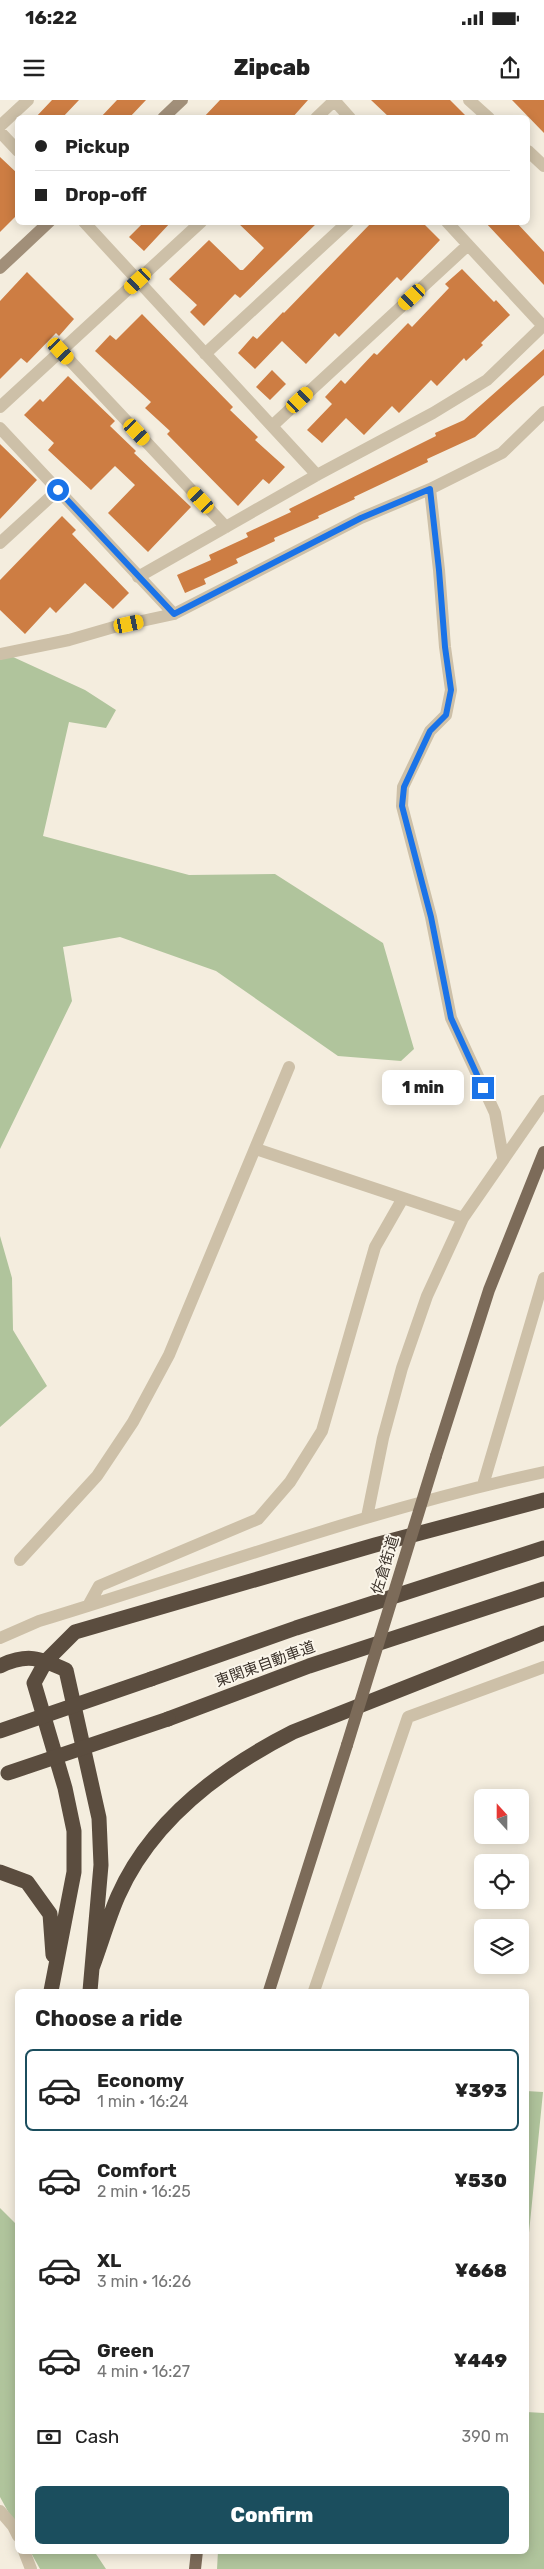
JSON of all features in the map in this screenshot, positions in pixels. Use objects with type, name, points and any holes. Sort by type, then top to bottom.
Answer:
[{"type":"highway","points":[[51,1989],[74,1872],[74,1831],[65,1788],[34,1683],[46,1661],[75,1632],[374,1545],[544,1500]]},
{"type":"highway","name":"東関東自動車道","points":[[0,1731],[296,1628],[544,1548]]},
{"type":"highway","name":"東関東自動車道","points":[[4,1775],[168,1719],[309,1666],[544,1589]]},
{"type":"highway","points":[[92,1968],[119,1895],[142,1856],[161,1829],[190,1801],[226,1773],[259,1750],[293,1732],[544,1633]]},
{"type":"highway","points":[[0,1666],[18,1657],[46,1661],[66,1670],[99,1818],[101,1865],[90,1989]]},
{"type":"highway","points":[[0,1872],[27,1882],[50,1914],[55,1971]]},
{"type":"main road","name":"佐倉街道","points":[[270,1989],[489,1290],[544,1152]]},
{"type":"main road","points":[[195,2569],[197,2554]]},
{"type":"street","points":[[0,126],[28,100]]},
{"type":"street","points":[[166,115],[182,100]]},
{"type":"street","points":[[319,115],[335,100],[348,115]]},
{"type":"street","points":[[469,100],[486,115]]},
{"type":"street","points":[[0,132],[15,147]]},
{"type":"street","points":[[530,153],[544,166]]},
{"type":"street","points":[[0,268],[46,225]]},
{"type":"street","points":[[87,225],[317,475]]},
{"type":"street","points":[[0,407],[198,225]]},
{"type":"street","points":[[205,354],[345,225]]},
{"type":"street","points":[[138,577],[317,475],[433,413],[487,380],[544,325],[450,225]]},
{"type":"street","points":[[272,426],[468,245]]},
{"type":"street","points":[[61,351],[226,527]]},
{"type":"street","points":[[0,654],[174,614],[361,518],[430,489],[502,453],[544,412]]},
{"type":"street","points":[[0,428],[174,614]]},
{"type":"street","points":[[430,489],[451,690],[446,715],[430,731],[404,787],[402,806],[431,917],[451,1018],[495,1113],[503,1157]]},
{"type":"street","points":[[0,543],[58,490]]},
{"type":"street","points":[[20,1560],[96,1476],[133,1422],[169,1355],[289,1067]]},
{"type":"street","points":[[367,1517],[383,1438],[402,1368],[427,1296],[463,1218],[503,1157],[544,1101]]},
{"type":"street","points":[[256,1149],[463,1218]]},
{"type":"street","points":[[88,1606],[99,1586],[258,1519],[290,1482],[322,1431],[375,1247],[403,1198]]},
{"type":"street","points":[[483,1485],[544,1278]]},
{"type":"street","points":[[0,1638],[39,1621],[367,1517],[483,1485],[544,1472]]},
{"type":"street","points":[[315,1989],[408,1717],[544,1667]]},
{"type":"street","points":[[0,2511],[15,2530]]},
{"type":"street","points":[[25,2554],[30,2569]]},
{"type":"green space","points":[[0,651],[85,690],[116,710],[106,728],[69,722],[43,836],[189,875],[275,874],[383,943],[414,1049],[401,1061],[338,1056],[216,971],[120,937],[63,947],[72,1001],[0,1149]]},
{"type":"green space","points":[[0,1236],[12,1278],[13,1330],[47,1386],[0,1427]]},
{"type":"green space","points":[[529,2091],[543,2092],[529,2233]]},
{"type":"green space","points":[[0,2208],[15,2223],[15,2524],[0,2497]]},
{"type":"green space","points":[[529,2412],[544,2413],[544,2569],[217,2569],[218,2554],[529,2554]]},
{"type":"green space","points":[[32,2554],[96,2554],[106,2569],[40,2569]]},
{"type":"building","points":[[52,100],[79,100],[65,115],[38,115]]},
{"type":"building","points":[[117,100],[146,100],[132,115],[103,115]]},
{"type":"building","points":[[220,100],[308,100],[295,115],[206,115]]},
{"type":"building","points":[[371,100],[450,100],[465,115],[387,115]]},
{"type":"building","points":[[512,100],[544,100],[544,133],[530,119],[530,115],[527,115]]},
{"type":"building","points":[[0,157],[15,171],[15,217],[0,232]]},
{"type":"building","points":[[141,225],[168,225],[144,251],[129,237]]},
{"type":"building","points":[[240,225],[315,225],[240,298],[235,294],[204,326],[190,312],[197,305],[169,279],[209,240],[240,270],[243,270],[264,248]]},
{"type":"building","points":[[369,225],[425,225],[440,240],[401,281],[397,277],[339,337],[335,333],[306,364],[282,341],[255,369],[238,353],[253,336],[257,339]]},
{"type":"building","points":[[488,225],[519,225],[544,252],[544,285]]},
{"type":"building","points":[[462,269],[494,302],[496,300],[510,315],[481,343],[483,345],[466,361],[464,358],[437,386],[431,380],[399,413],[392,406],[364,435],[346,418],[322,443],[307,430],[332,404],[325,397],[341,380],[345,384],[374,353],[377,355],[408,323],[412,327],[449,288],[445,284]]},
{"type":"building","points":[[27,272],[74,319],[59,336],[56,333],[27,363],[21,358],[0,379],[0,301]]},
{"type":"building","points":[[142,314],[233,407],[230,410],[258,437],[255,440],[285,467],[269,484],[263,479],[238,506],[167,434],[170,431],[145,408],[151,402],[95,351],[110,335],[116,340]]},
{"type":"building","points":[[544,349],[544,375],[475,437],[427,459],[428,462],[354,497],[355,499],[318,516],[319,518],[274,538],[275,541],[236,559],[238,563],[204,579],[206,584],[185,593],[177,575],[211,560],[209,555],[248,537],[246,533],[291,512],[289,509],[436,436],[435,433],[464,420]]},
{"type":"building","points":[[272,370],[286,384],[270,400],[256,387]]},
{"type":"building","points":[[68,376],[115,421],[110,426],[136,451],[134,453],[191,507],[148,552],[108,513],[135,485],[115,466],[91,490],[48,450],[54,443],[24,415],[40,399],[43,402]]},
{"type":"building","points":[[0,444],[37,480],[0,519]]},
{"type":"building","points":[[62,516],[76,530],[72,534],[129,593],[113,609],[85,583],[56,613],[50,607],[25,634],[0,610],[0,580]]},
{"type":"route","points":[[58,490],[174,614],[361,518],[430,489],[451,690],[446,715],[430,731],[404,787],[402,806],[431,917],[451,1018],[468,1051],[483,1088]]}]
